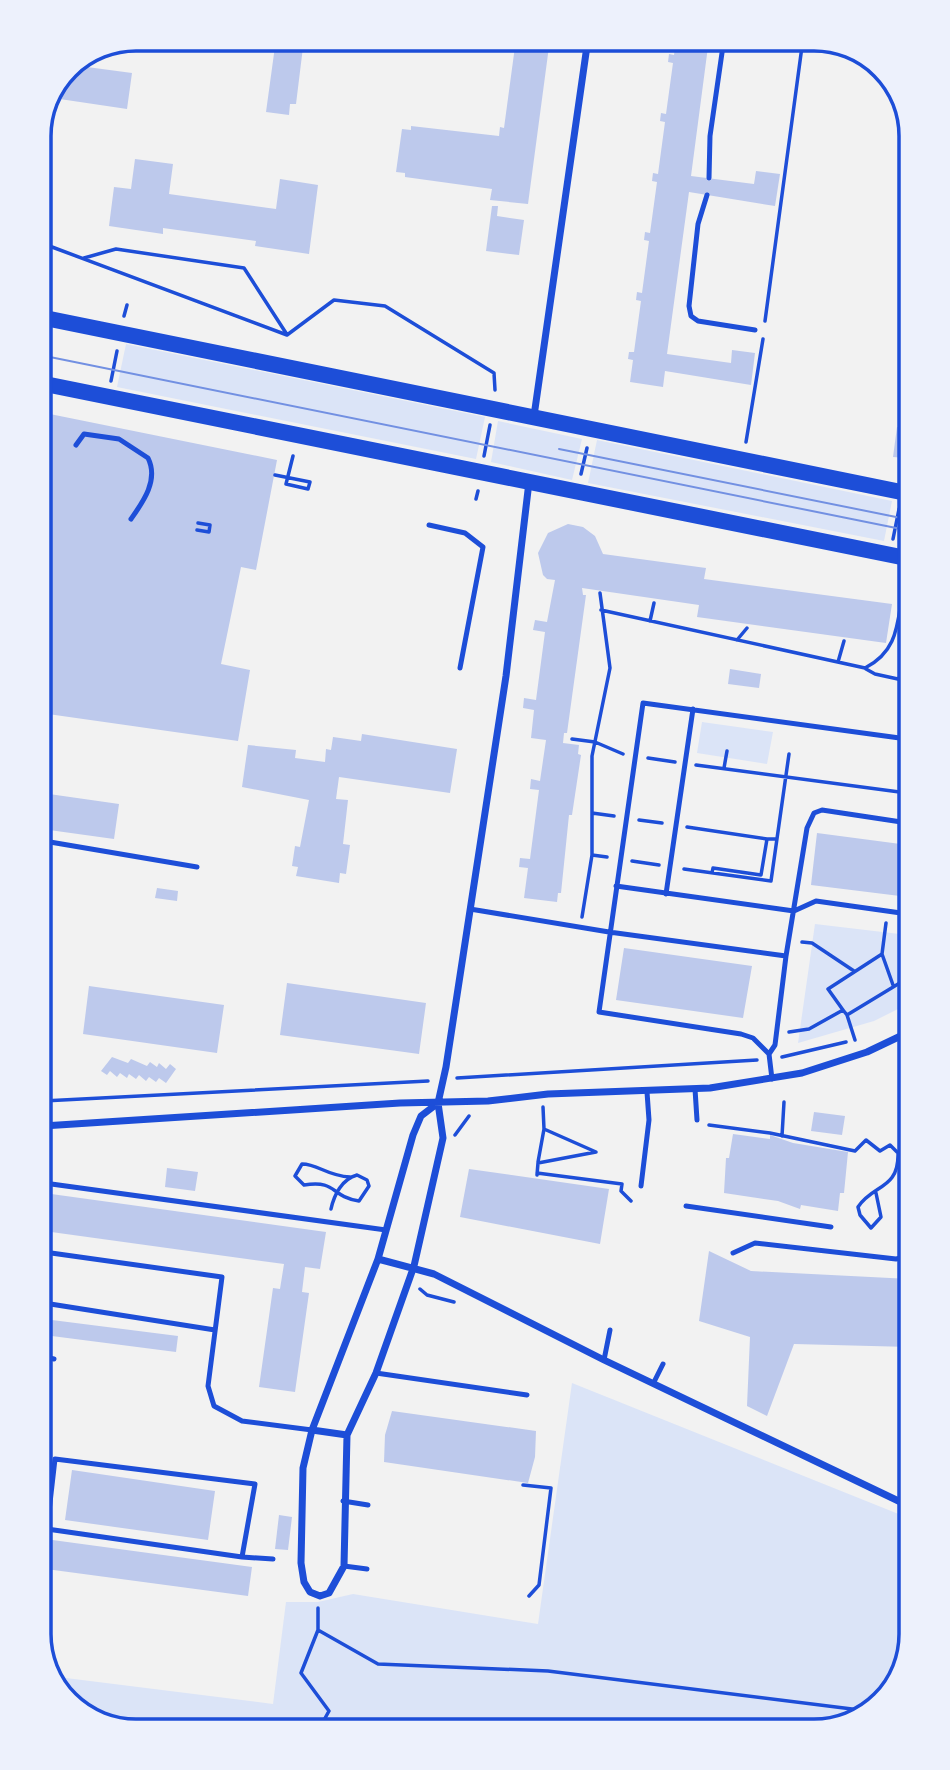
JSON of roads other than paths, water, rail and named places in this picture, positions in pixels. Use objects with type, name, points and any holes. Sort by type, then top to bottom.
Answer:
[{"type":"main road","points":[[51,319],[899,491]]},
{"type":"main road","points":[[51,385],[899,556]]},
{"type":"street","points":[[533,417],[586,51]]},
{"type":"street","points":[[438,1103],[421,1116],[413,1135],[378,1259],[312,1430],[303,1468],[300,1563],[304,1582],[310,1592],[320,1596],[329,1593],[344,1566],[343,1501],[347,1435],[376,1373],[414,1266],[443,1138],[438,1103],[445,1079],[506,676],[529,482]]},
{"type":"street","points":[[51,1126],[542,1095],[695,1089],[772,1079],[867,1052],[899,1037]]},
{"type":"street","points":[[378,1259],[414,1266],[899,1501]]},
{"type":"street","points":[[312,1430],[347,1435]]},
{"type":"lane","points":[[709,178],[709,150],[722,51]]},
{"type":"lane","points":[[707,195],[698,224],[689,306],[691,316],[698,321],[755,330]]},
{"type":"lane","points":[[76,445],[84,434],[107,435],[148,458],[152,471],[147,495],[131,519]]},
{"type":"lane","points":[[429,524],[465,533],[483,547],[460,668]]},
{"type":"lane","points":[[772,1079],[769,1057],[753,1038],[599,1012],[643,703],[899,738]]},
{"type":"lane","points":[[666,894],[693,709]]},
{"type":"lane","points":[[769,1057],[775,1045],[786,956],[807,828],[814,813],[822,810],[899,822]]},
{"type":"lane","points":[[51,842],[197,867]]},
{"type":"lane","points":[[616,886],[794,911],[816,901],[899,913]]},
{"type":"lane","points":[[470,909],[609,932],[786,956]]},
{"type":"lane","points":[[695,1089],[697,1122]]},
{"type":"lane","points":[[641,1186],[649,1120],[647,1092]]},
{"type":"lane","points":[[51,1184],[386,1230]]},
{"type":"lane","points":[[686,1206],[831,1227]]},
{"type":"lane","points":[[733,1253],[755,1243],[899,1258]]},
{"type":"lane","points":[[51,1253],[222,1277],[208,1386],[214,1406],[242,1421],[312,1430]]},
{"type":"lane","points":[[51,1304],[215,1330]]},
{"type":"lane","points":[[604,1360],[610,1330]]},
{"type":"lane","points":[[654,1382],[663,1363]]},
{"type":"lane","points":[[376,1373],[527,1395]]},
{"type":"lane","points":[[51,1494],[55,1459],[255,1484],[242,1557]]},
{"type":"lane","points":[[343,1501],[368,1505]]},
{"type":"lane","points":[[51,1531],[273,1559]]},
{"type":"lane","points":[[344,1566],[367,1569]]},
{"type":"tram line","points":[[51,357],[899,529]]},
{"type":"tram line","points":[[559,449],[899,518]]}]
